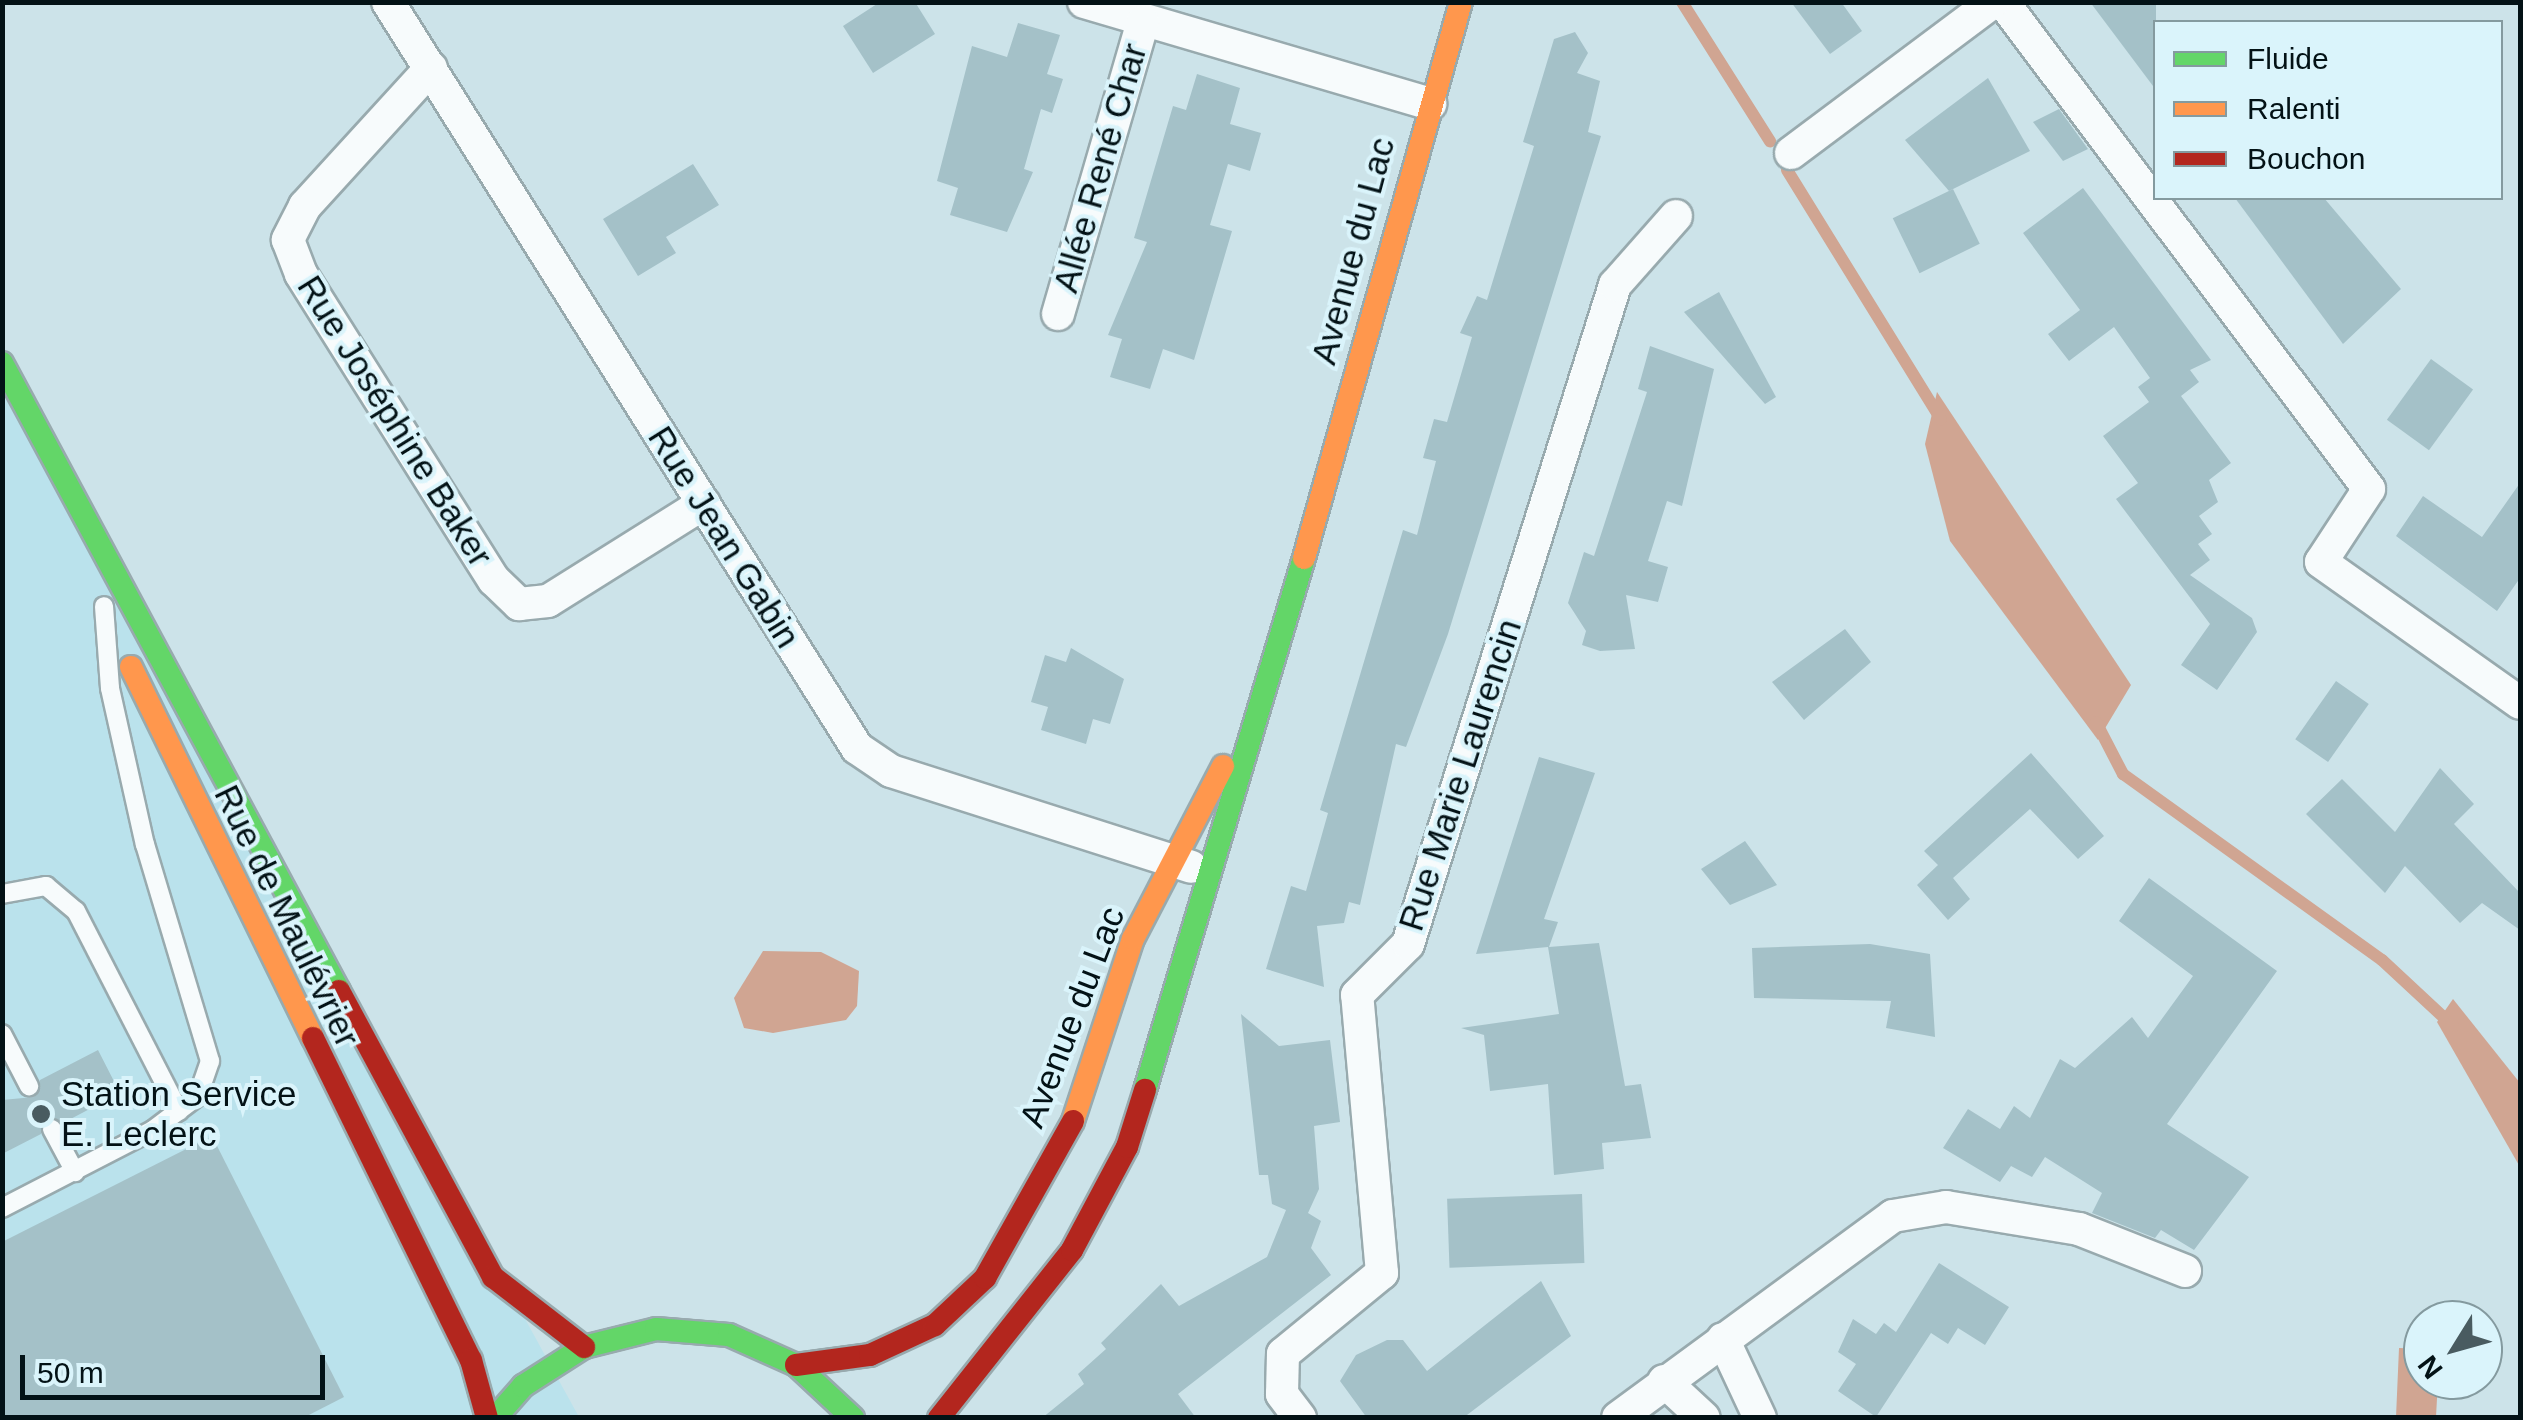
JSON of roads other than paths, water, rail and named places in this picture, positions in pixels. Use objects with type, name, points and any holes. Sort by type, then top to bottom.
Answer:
[{"type":"main road","name":"Avenue du Lac","points":[[939,1418],[969,1368],[1072,1250],[1127,1147],[1213,878],[1461,2]]},
{"type":"main road","name":"Rue de Maulévrier","points":[[2,364],[493,1277],[584,1347]]},
{"type":"main road","name":"Rue de Maulévrier","points":[[40,438],[104,606],[471,1360],[487,1418]]},
{"type":"main road","name":"Avenue du Lac","points":[[796,1364],[870,1355],[936,1325],[986,1278],[1074,1119],[1133,938],[1218,778],[1316,520]]},
{"type":"main road","points":[[495,1418],[523,1386],[584,1347],[656,1330],[729,1335],[796,1364],[853,1418]]},
{"type":"street","name":"Rue Jean Gabin","points":[[388,2],[857,748],[891,770],[1175,860],[1213,878]]},
{"type":"street","points":[[1084,2],[1430,104]]},
{"type":"street","points":[[1791,153],[1994,2]]},
{"type":"street","points":[[2003,2],[2369,489],[2322,562],[2520,703]]},
{"type":"street","name":"Allée René Char","points":[[1058,314],[1143,22]]},
{"type":"street","name":"Rue Joséphine Baker","points":[[431,68],[306,206],[288,240],[311,290],[494,580],[519,604],[548,600],[704,503]]},
{"type":"street","name":"Rue Marie Laurencin","points":[[1300,1418],[1282,1394],[1283,1354],[1382,1273],[1357,995],[1408,944],[1614,285],[1676,216]]},
{"type":"street","points":[[1618,1418],[1893,1216],[1946,1208],[2079,1229],[2184,1271]]},
{"type":"street","points":[[1723,1338],[1760,1418]]},
{"type":"street","points":[[1664,1381],[1704,1418]]},
{"type":"lane","points":[[2,1208],[75,1172],[179,1111],[198,1096],[210,1061],[145,845],[110,688],[104,606]]},
{"type":"lane","points":[[2,894],[46,886],[102,952],[179,1111]]},
{"type":"lane","points":[[2,1034],[29,1086]]},
{"type":"lane","points":[[52,1128],[75,1172]]},
{"type":"waterway","points":[[1682,2],[1770,141]]},
{"type":"waterway","points":[[1787,170],[1941,419]]},
{"type":"waterway","points":[[2096,722],[2123,774],[2382,960],[2453,1026]]},
{"type":"place","name":"Station Service E. Leclerc","points":[[41,1114]]}]
